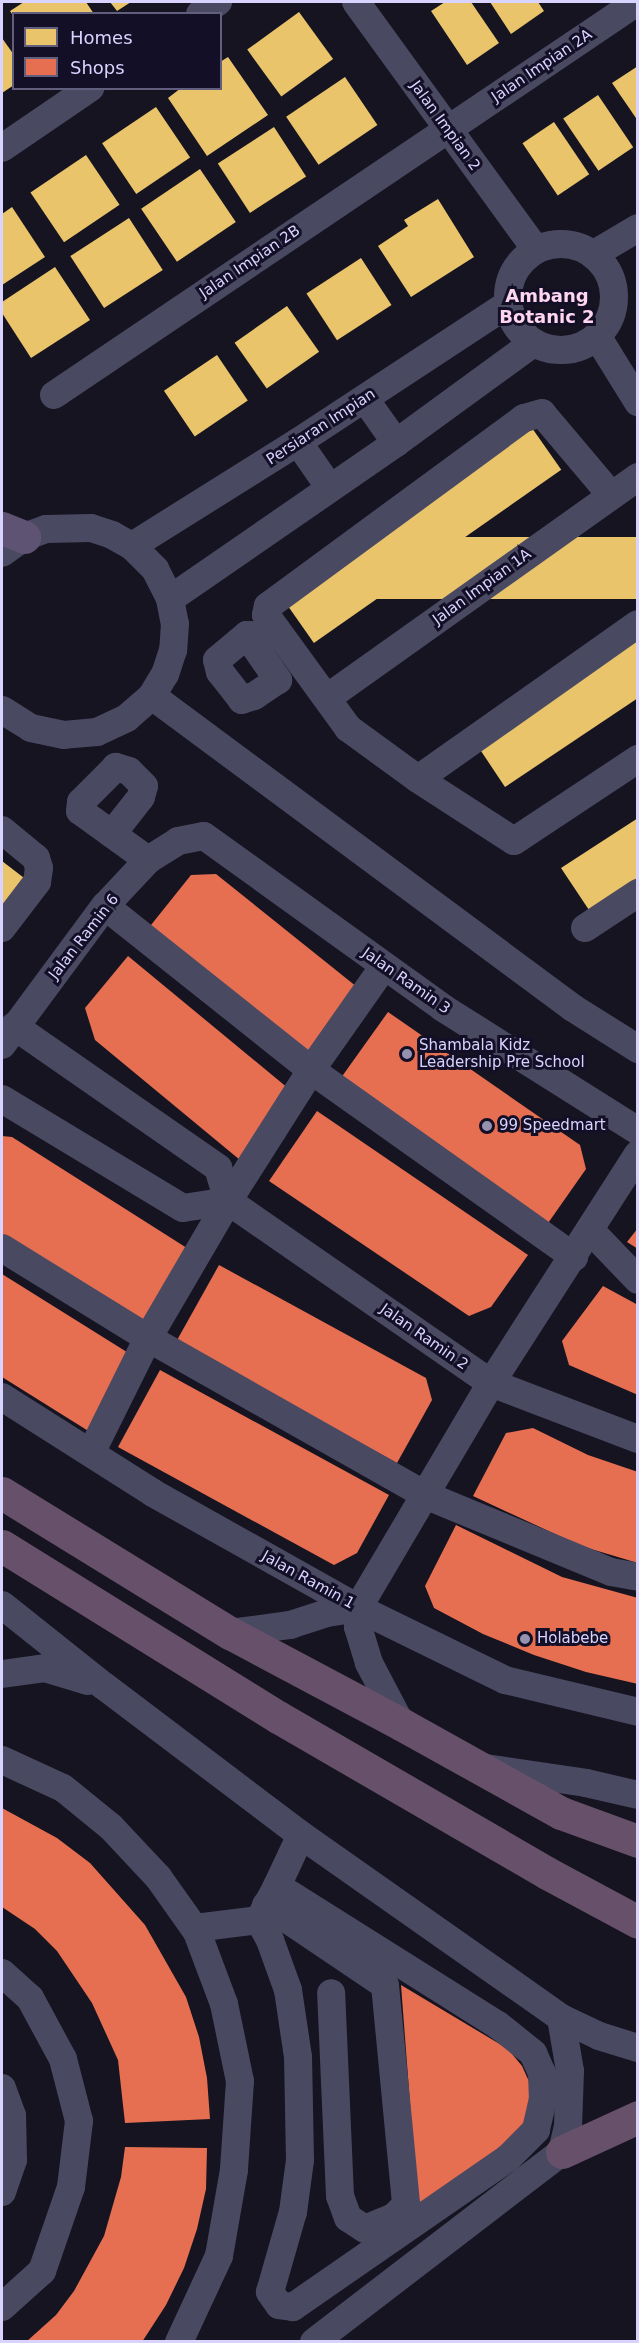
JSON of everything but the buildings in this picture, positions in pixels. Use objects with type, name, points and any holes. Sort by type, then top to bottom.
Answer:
[{"type":"highway","points":[[2,1493],[230,1633],[481,1767],[561,1813],[638,1841]]},
{"type":"highway","points":[[2,1546],[278,1717],[547,1873],[638,1922]]},
{"type":"highway","points":[[562,2152],[638,2117]]},
{"type":"street","points":[[203,12],[218,2]]},
{"type":"street","name":"Jalan Impian 2","points":[[356,2],[536,250]]},
{"type":"street","name":"Jalan Impian 2A","points":[[447,130],[637,2]]},
{"type":"street","points":[[2,148],[87,90]]},
{"type":"street","name":"Jalan Impian 2B","points":[[54,395],[447,130]]},
{"type":"street","points":[[594,254],[638,228]]},
{"type":"street","points":[[566,243],[594,254],[626,286],[607,324],[586,344],[559,351],[533,343],[516,326],[508,304],[511,279],[517,267],[536,250],[550,244],[566,243]]},
{"type":"street","name":"Persiaran Impian","points":[[132,546],[365,399],[508,304]]},
{"type":"street","points":[[597,336],[638,402]]},
{"type":"street","points":[[170,599],[396,443],[533,343]]},
{"type":"street","points":[[365,399],[396,443]]},
{"type":"street","points":[[611,495],[542,413],[524,418],[268,606],[266,615],[348,728],[418,779],[514,841],[638,759]]},
{"type":"street","points":[[298,442],[330,488]]},
{"type":"street","name":"Jalan Impian 1A","points":[[327,698],[638,477]]},
{"type":"street","points":[[2,711],[31,728],[64,735],[97,732],[127,718],[152,696],[165,674],[173,650],[175,624],[170,599],[155,569],[132,546],[112,535],[91,528],[46,529],[9,539]]},
{"type":"street","points":[[418,779],[638,624]]},
{"type":"street","points":[[247,635],[280,636]]},
{"type":"street","points":[[152,696],[573,1008],[638,1049]]},
{"type":"street","points":[[2,830],[36,858],[39,868],[37,882],[2,928]]},
{"type":"street","points":[[112,834],[148,860]]},
{"type":"street","name":"Jalan Ramin 3","points":[[178,841],[204,836],[443,1008],[638,1131]]},
{"type":"street","name":"Jalan Ramin 6","points":[[8,1035],[105,906],[148,860],[178,841]]},
{"type":"street","points":[[585,928],[638,893]]},
{"type":"street","points":[[105,906],[311,1070],[574,1257]]},
{"type":"street","points":[[91,1453],[148,1338],[228,1201],[311,1070],[384,966]]},
{"type":"street","points":[[8,1035],[218,1168],[228,1201]]},
{"type":"street","points":[[2,1099],[183,1208],[228,1201]]},
{"type":"street","points":[[401,1724],[369,1663],[358,1627],[358,1608],[491,1383],[638,1154]]},
{"type":"street","name":"Jalan Ramin 2","points":[[228,1201],[491,1383],[638,1439]]},
{"type":"street","points":[[590,1230],[638,1280]]},
{"type":"street","points":[[2,1248],[148,1338],[425,1496],[610,1572],[638,1577]]},
{"type":"street","name":"Jalan Ramin 1","points":[[2,1397],[153,1493],[358,1608],[505,1680],[638,1712]]},
{"type":"street","points":[[2,1605],[104,1686],[301,1835],[561,2018],[599,2036],[638,2049]]},
{"type":"street","points":[[230,1633],[290,1625],[327,1613],[358,1608]]},
{"type":"street","points":[[2,1674],[45,1668],[104,1686]]},
{"type":"street","points":[[2,1760],[63,1788],[111,1827],[159,1877],[195,1928],[224,2004],[240,2081],[234,2170],[219,2256],[185,2330],[174,2342]]},
{"type":"street","points":[[481,1767],[638,1795]]},
{"type":"street","points":[[600,1829],[638,1854]]},
{"type":"street","points":[[195,1928],[267,1903],[498,2025],[532,2053],[542,2073],[543,2099],[536,2130],[508,2158],[293,2307],[279,2305],[270,2292],[293,2212],[300,2160],[298,2057],[288,1990],[270,1940],[267,1903],[301,1835]]},
{"type":"street","points":[[267,1903],[386,1985],[406,2205],[394,2217],[365,2229],[348,2218],[340,2196],[331,1994]]},
{"type":"street","points":[[2,1973],[30,1998],[63,2059],[79,2121],[71,2187],[42,2271],[2,2307]]},
{"type":"street","points":[[314,2342],[562,2152],[568,2126],[571,2090],[567,2045],[561,2018]]},
{"type":"street","points":[[2,2088],[12,2115],[12,2160],[2,2192]]},
{"type":"place","name":"Shambala Kidz Leadership Pre School","points":[[407,1054]]},
{"type":"place","name":"99 Speedmart","points":[[487,1126]]},
{"type":"place","name":"Holabebe","points":[[525,1639]]},
{"type":"district","name":"Ambang Botanic 2","points":[[547,307]]}]
